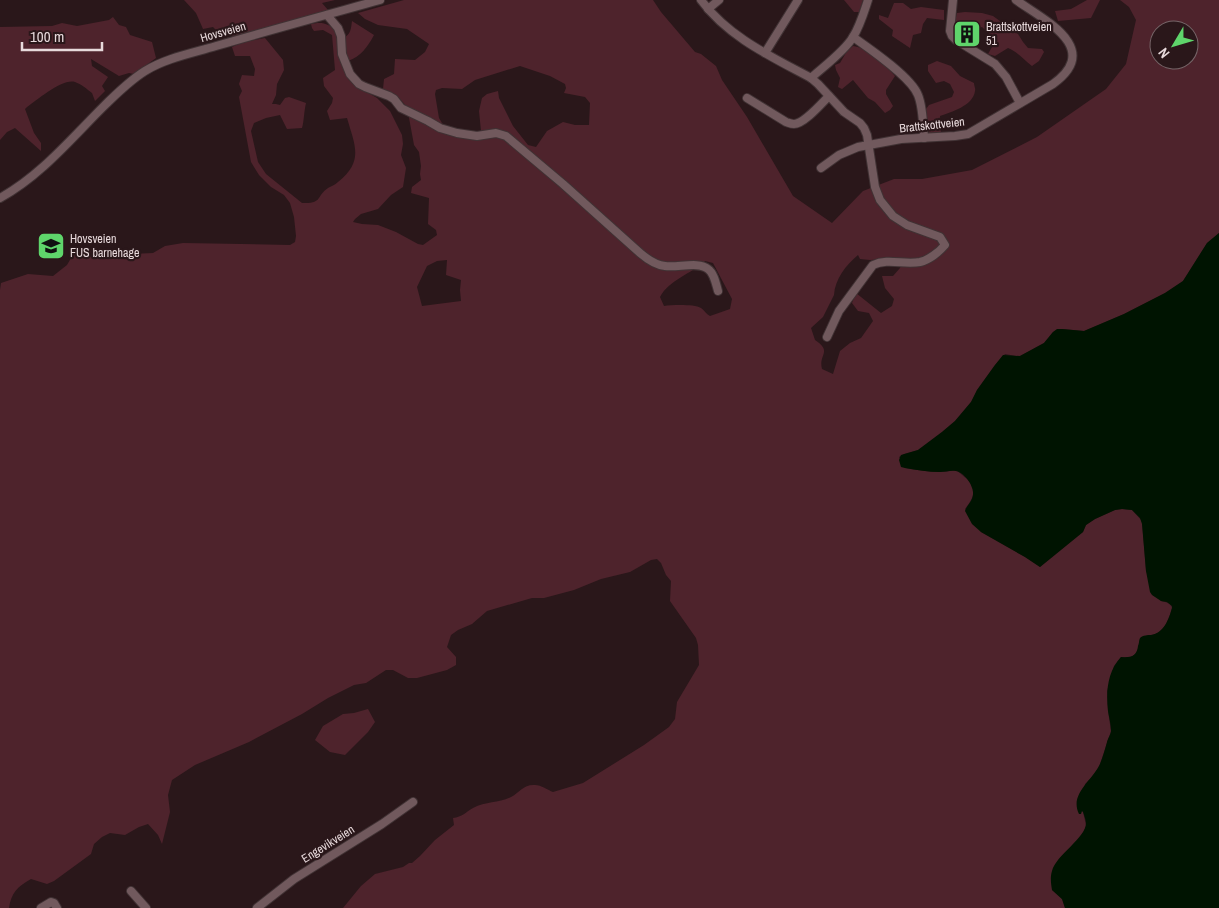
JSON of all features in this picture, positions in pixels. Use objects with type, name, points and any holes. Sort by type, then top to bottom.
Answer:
[{"type":"street","name":"Hovsveien","points":[[0,198],[18,187],[54,157],[118,92],[146,70],[169,60],[380,0]]},
{"type":"street","points":[[701,0],[732,32],[811,78],[844,112],[862,126],[867,135],[875,187],[880,200],[893,216],[907,225],[940,237],[945,245],[939,252],[920,262],[881,262],[873,265],[839,311],[827,337]]},
{"type":"street","points":[[708,9],[719,0]]},
{"type":"street","points":[[765,52],[798,0]]},
{"type":"street","points":[[811,78],[831,61],[853,37],[868,0]]},
{"type":"street","points":[[953,0],[950,31],[952,36],[995,64],[1006,77],[1020,103]]},
{"type":"street","name":"Brattskottveien","points":[[821,168],[843,153],[869,145],[901,139],[968,134],[1062,77],[1069,68],[1072,58],[1070,46],[1061,32],[1016,0]]},
{"type":"street","points":[[326,15],[338,28],[341,36],[343,58],[350,74],[359,84],[389,96],[401,108],[428,120],[440,128],[477,136],[496,133],[506,136],[563,184],[640,254],[650,261],[664,266],[698,265],[708,268],[718,290]]},
{"type":"street","points":[[853,37],[906,78],[915,89],[920,99],[924,138]]},
{"type":"street","points":[[747,98],[786,122],[793,124],[804,119],[829,96]]},
{"type":"street","name":"Engevikveien","points":[[257,908],[294,879],[382,824],[413,802]]},
{"type":"street","points":[[131,891],[146,908]]},
{"type":"street","points":[[41,908],[51,902],[57,908]]},
{"type":"shaded area","points":[[184,0],[335,0],[322,3],[328,10],[237,36],[222,36],[213,27],[203,29],[196,13]]},
{"type":"shaded area","points":[[404,0],[653,0],[695,52],[701,54],[716,66],[722,80],[747,117],[793,196],[832,223],[863,191],[894,179],[922,179],[972,170],[1037,137],[1106,89],[1126,64],[1136,20],[1129,7],[1120,0],[1219,0],[1219,233],[1207,243],[1183,281],[1165,293],[1124,314],[1084,331],[1062,329],[1053,332],[1044,343],[1020,356],[1005,354],[955,421],[918,450],[899,457],[905,468],[960,473],[970,482],[973,489],[971,501],[965,509],[981,532],[1040,567],[1083,532],[1086,525],[1095,519],[1122,509],[1132,510],[1142,521],[1146,571],[1161,601],[1166,602],[1172,608],[1168,620],[1161,630],[1140,639],[1135,654],[1130,657],[1121,657],[1114,666],[1107,691],[1111,731],[1100,764],[1094,775],[1085,784],[1082,811],[1086,827],[1052,890],[1062,899],[1065,908],[343,908],[361,886],[375,874],[412,863],[435,840],[454,825],[453,818],[478,806],[511,797],[531,785],[537,785],[553,792],[583,783],[669,727],[675,719],[677,702],[699,665],[698,645],[696,638],[670,601],[671,581],[657,559],[651,560],[630,572],[601,579],[574,590],[544,598],[532,598],[487,611],[472,624],[451,635],[447,647],[456,657],[456,665],[447,670],[417,678],[408,678],[393,670],[386,670],[366,683],[354,685],[328,698],[249,742],[195,765],[172,780],[168,795],[170,812],[162,844],[158,835],[148,824],[125,835],[110,833],[94,844],[91,854],[54,881],[47,884],[31,879],[16,890],[11,898],[9,908],[0,908],[1,283],[28,274],[53,276],[67,265],[78,246],[101,251],[132,254],[153,253],[165,246],[183,243],[290,245],[295,242],[294,217],[290,203],[284,195],[271,187],[259,175],[251,162],[239,97],[242,91],[239,84],[242,75],[254,76],[255,69],[250,56],[235,56],[232,47],[243,42],[265,38],[283,60],[284,70],[277,84],[276,95],[272,104],[280,105],[285,98],[289,97],[306,103],[302,128],[287,129],[280,115],[254,123],[251,131],[258,162],[266,174],[302,203],[313,202],[346,174],[354,160],[355,153],[355,145],[347,118],[330,120],[327,111],[333,98],[324,86],[323,78],[335,70],[332,35],[323,30],[314,31],[311,24],[315,23],[323,23],[334,28],[341,61],[350,79],[377,98],[390,111],[402,135],[401,155],[406,168],[403,187],[391,195],[378,209],[361,214],[353,222],[378,225],[423,245],[437,235],[436,230],[428,224],[429,198],[411,193],[412,187],[421,180],[421,166],[419,152],[414,145],[407,107],[399,98],[383,89],[384,79],[394,74],[395,59],[415,60],[425,52],[429,44],[407,29],[378,25],[365,19],[358,13]],"holes":[[[520,66],[550,76],[565,84],[564,93],[585,97],[590,103],[589,125],[575,125],[563,122],[547,131],[536,147],[528,145],[513,126],[499,98],[498,91],[487,94],[482,98],[479,111],[480,132],[462,132],[445,128],[439,118],[436,90],[442,88],[462,89],[475,80]],[[858,255],[860,259],[870,260],[901,258],[902,262],[900,268],[893,276],[882,276],[885,288],[894,299],[892,306],[881,313],[856,293],[852,303],[858,311],[869,313],[873,321],[861,338],[850,343],[840,351],[833,374],[822,369],[821,364],[824,350],[815,340],[811,328],[823,317],[834,295],[836,283],[849,263]],[[447,260],[446,275],[461,280],[461,301],[422,306],[417,287],[427,266],[437,261]],[[705,261],[713,263],[732,299],[730,309],[710,316],[698,307],[683,305],[664,306],[660,297],[664,291]]]},
{"type":"shaded area","points":[[844,0],[863,0],[859,12],[854,12]]},
{"type":"shaded area","points":[[1087,0],[1100,0],[1091,18],[1058,21],[1055,11],[1071,9]]},
{"type":"shaded area","points":[[894,3],[903,3],[911,9],[921,7],[944,10],[944,20],[927,18],[921,33],[913,35],[910,48],[892,36],[893,30],[879,19],[879,15],[888,18]]},
{"type":"shaded area","points":[[965,12],[993,16],[1018,34],[1028,48],[1042,49],[1044,52],[1039,61],[1032,66],[1008,48],[995,56],[988,54],[996,40],[982,27],[975,29],[966,43],[953,30],[957,13]]},
{"type":"shaded area","points":[[113,17],[119,25],[126,27],[130,35],[152,42],[156,58],[134,74],[129,73],[119,76],[91,59],[92,66],[108,77],[102,86],[105,91],[95,101],[92,93],[82,85],[70,82],[50,90],[25,109],[34,133],[41,143],[41,151],[15,128],[7,132],[0,140],[0,27],[52,26],[62,23],[77,26],[109,20]]},
{"type":"shaded area","points":[[352,21],[374,35],[369,44],[357,57],[348,61],[343,38],[349,33]]},
{"type":"shaded area","points":[[853,46],[870,53],[895,76],[886,90],[886,94],[893,106],[885,113],[875,102],[868,98],[853,80],[842,89],[838,87],[840,78],[835,65],[840,63],[847,51]]},
{"type":"shaded area","points":[[937,61],[951,66],[960,76],[974,83],[975,90],[970,101],[966,104],[940,116],[941,133],[929,133],[926,109],[929,105],[952,97],[954,92],[950,84],[944,81],[936,83],[928,71],[928,65]]},
{"type":"shaded area","points":[[1219,233],[1219,908],[1065,908],[1062,899],[1052,890],[1051,873],[1059,859],[1085,829],[1085,819],[1082,811],[1079,814],[1077,800],[1079,794],[1100,764],[1111,732],[1107,697],[1110,676],[1121,657],[1131,657],[1135,654],[1140,638],[1156,634],[1163,628],[1172,608],[1167,602],[1161,601],[1150,592],[1140,518],[1132,510],[1122,509],[1095,519],[1086,525],[1083,532],[1040,567],[981,532],[972,524],[965,511],[972,499],[973,491],[970,483],[962,474],[954,471],[936,472],[905,468],[901,467],[899,460],[901,455],[918,450],[955,421],[971,402],[977,390],[1003,355],[1020,356],[1044,343],[1057,329],[1084,331],[1124,314],[1165,293],[1183,281],[1207,243]]},
{"type":"shaded area","points":[[368,709],[375,722],[368,732],[345,755],[330,752],[315,740],[323,726],[343,714]]},
{"type":"place","name":"Brattskottveien 51","points":[[967,34]]},
{"type":"place","name":"Hovsveien FUS barnehage","points":[[51,246]]}]
